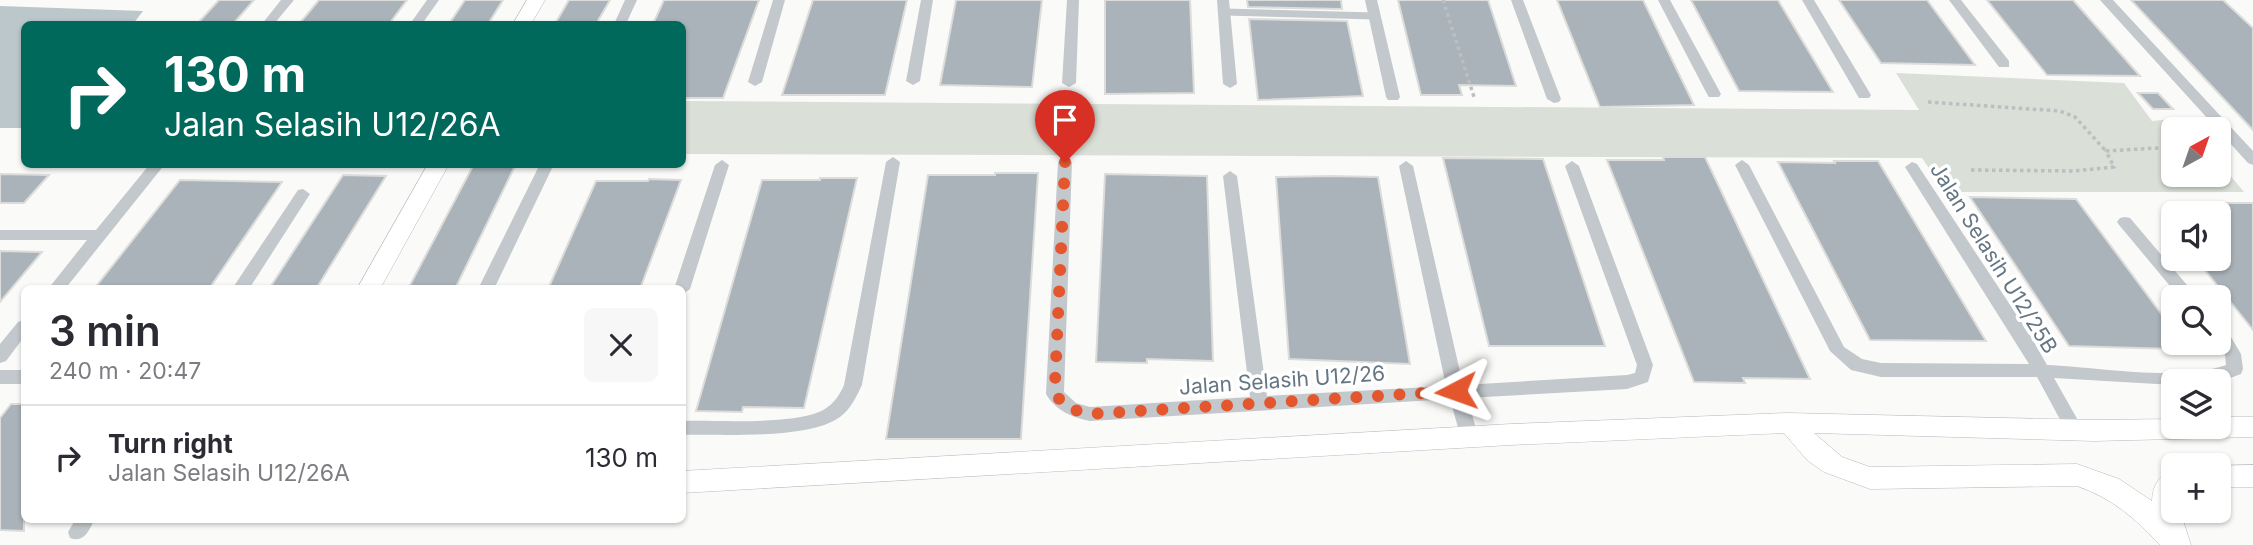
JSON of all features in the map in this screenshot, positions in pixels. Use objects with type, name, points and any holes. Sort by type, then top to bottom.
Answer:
[{"type":"street","points":[[270,21],[288,0]]},
{"type":"street","points":[[418,21],[433,0]]},
{"type":"street","points":[[524,21],[536,0]]},
{"type":"street","points":[[621,21],[631,0]]},
{"type":"street","points":[[755,82],[779,0]]},
{"type":"street","points":[[913,80],[927,0]]},
{"type":"street","points":[[1069,83],[1073,0]]},
{"type":"street","points":[[1371,0],[1393,97]]},
{"type":"street","points":[[1517,0],[1553,99]]},
{"type":"street","points":[[1664,0],[1714,94]]},
{"type":"street","points":[[1808,0],[1864,95]]},
{"type":"street","points":[[1955,0],[2004,64]]},
{"type":"street","points":[[2106,0],[2253,160]]},
{"type":"street","points":[[1224,6],[1230,84]]},
{"type":"street","points":[[686,428],[809,422],[839,408],[848,398],[853,385],[893,162]]},
{"type":"street","name":"Jalan Selasih U12/26","points":[[1065,162],[1055,394],[1063,404],[1074,411],[1090,414],[1628,382],[1642,377],[1645,365],[1572,166]]},
{"type":"street","points":[[683,285],[722,165]]},
{"type":"street","points":[[1741,165],[1838,351],[1857,365],[1881,370],[2041,371],[2181,378],[2224,376],[2235,369],[2231,351]]},
{"type":"street","points":[[1406,166],[1456,391],[1470,438]]},
{"type":"street","name":"Jalan Selasih U12/25B","points":[[1912,167],[2024,340],[2075,430]]},
{"type":"street","points":[[58,285],[155,168]]},
{"type":"street","points":[[370,285],[437,168]]},
{"type":"street","points":[[488,285],[545,168]]},
{"type":"street","points":[[1230,176],[1260,405]]},
{"type":"street","points":[[243,285],[303,194]]},
{"type":"street","points":[[2125,222],[2179,285]]},
{"type":"street","points":[[0,235],[100,235]]},
{"type":"street","points":[[0,356],[21,330]]},
{"type":"street","points":[[0,377],[21,377]]},
{"type":"street","points":[[1790,423],[1816,453],[1839,470],[1870,478],[2077,475],[2109,484],[2140,506],[2178,545]]},
{"type":"street","points":[[686,482],[1790,423],[1940,424],[2075,430],[2253,427]]},
{"type":"street","points":[[2231,476],[2253,476]]},
{"type":"street","points":[[2171,523],[2178,545]]},
{"type":"lane","points":[[1224,6],[1375,16]]},
{"type":"path","points":[[1443,0],[1475,100]]},
{"type":"path","points":[[1928,102],[2060,111],[2075,117],[2106,151],[2114,167],[2074,171],[1971,170]]},
{"type":"path","points":[[2106,151],[2161,148]]},
{"type":"shaded area","points":[[0,6],[143,11],[135,21],[21,21],[21,128],[0,128]]},
{"type":"shaded area","points":[[1896,73],[2124,83],[2152,121],[2161,120],[2161,187],[2231,187],[2231,176],[2244,192],[1945,192],[1922,158],[686,154],[686,101],[1919,110]]},
{"type":"building","points":[[219,0],[254,0],[236,21],[200,21]]},
{"type":"building","points":[[319,0],[407,0],[391,21],[302,21]]},
{"type":"building","points":[[465,0],[503,0],[490,21],[451,21]]},
{"type":"building","points":[[569,0],[610,0],[598,21],[557,21]]},
{"type":"building","points":[[664,0],[759,0],[723,98],[686,98],[686,21],[654,21]]},
{"type":"building","points":[[813,0],[907,0],[885,95],[782,95]]},
{"type":"building","points":[[956,0],[1042,0],[1032,87],[940,85]]},
{"type":"building","points":[[1105,0],[1190,0],[1194,93],[1105,94]]},
{"type":"building","points":[[1247,0],[1341,0],[1342,9],[1248,7]]},
{"type":"building","points":[[1398,0],[1488,0],[1516,86],[1459,85],[1462,95],[1421,95]]},
{"type":"building","points":[[1557,0],[1643,0],[1694,105],[1600,107]]},
{"type":"building","points":[[1691,0],[1778,0],[1833,92],[1739,91]]},
{"type":"building","points":[[1839,0],[1927,0],[1975,65],[1881,63]]},
{"type":"building","points":[[1987,0],[2073,0],[2140,76],[2047,75]]},
{"type":"building","points":[[2131,0],[2223,0],[2253,28],[2253,130]]},
{"type":"building","points":[[1249,19],[1347,21],[1363,96],[1258,100]]},
{"type":"building","points":[[2138,93],[2158,93],[2173,109],[2153,109]]},
{"type":"building","points":[[1663,157],[1705,157],[1810,379],[1743,378],[1745,383],[1694,382],[1607,160],[1664,160]]},
{"type":"building","points":[[1443,158],[1543,159],[1605,346],[1489,346]]},
{"type":"building","points":[[1834,161],[1878,161],[1986,341],[1870,340],[1778,162],[1835,163]]},
{"type":"building","points":[[472,168],[514,168],[457,285],[410,285]]},
{"type":"building","points":[[1038,173],[1021,439],[886,439],[928,175]]},
{"type":"building","points":[[0,174],[49,175],[24,203],[0,203]]},
{"type":"building","points":[[1105,174],[1207,176],[1213,361],[1147,359],[1147,363],[1096,362]]},
{"type":"building","points":[[343,175],[386,176],[318,285],[272,285]]},
{"type":"building","points":[[1276,177],[1378,177],[1410,364],[1289,359]]},
{"type":"building","points":[[857,178],[804,408],[743,407],[742,412],[696,411],[762,180]]},
{"type":"building","points":[[180,180],[282,182],[212,285],[97,285]]},
{"type":"building","points":[[681,180],[642,285],[550,285],[596,181]]},
{"type":"building","points":[[1970,197],[2076,199],[2161,313],[2161,349],[2069,346]]},
{"type":"building","points":[[2231,203],[2253,203],[2253,330],[2231,303],[2231,285],[2217,285],[2206,271],[2231,271]]},
{"type":"building","points":[[0,251],[42,252],[0,302]]},
{"type":"building","points":[[11,404],[21,404],[21,523],[24,523],[24,531],[0,530],[0,418]]},
{"type":"route","points":[[1065,162],[1055,394],[1063,404],[1074,411],[1090,414],[1456,391]]}]
